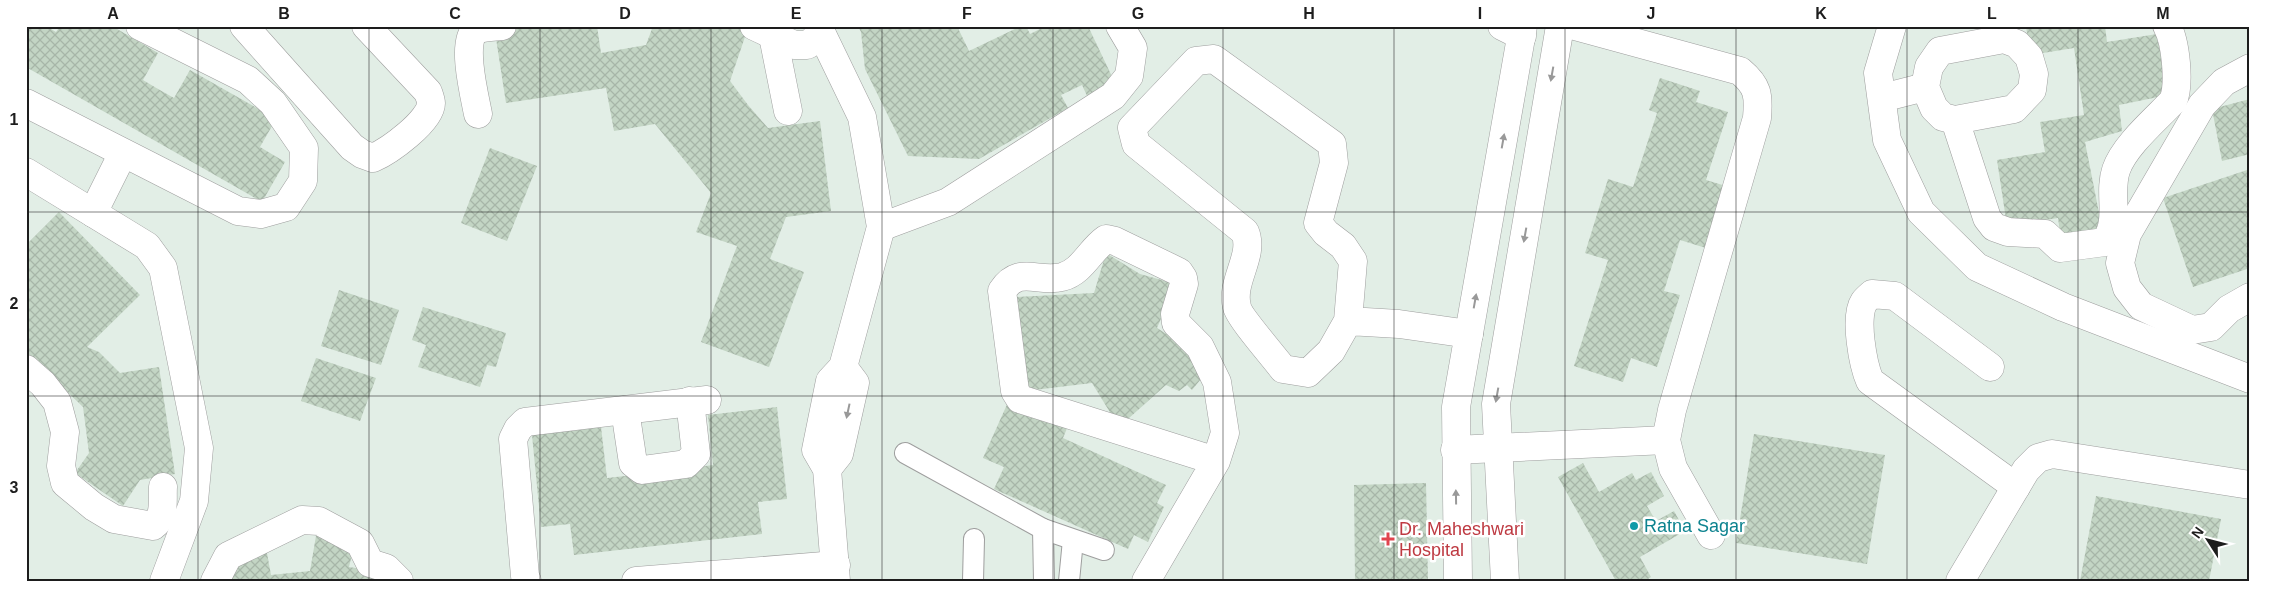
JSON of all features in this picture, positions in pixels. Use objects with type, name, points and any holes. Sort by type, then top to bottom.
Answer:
[{"type":"street","points":[[27,105],[238,211],[261,214],[286,208],[303,181],[304,148],[274,103],[248,80],[140,26]]},
{"type":"street","points":[[244,26],[352,147],[362,154],[373,158],[384,153],[424,120],[431,103],[428,92],[366,26]]},
{"type":"street","points":[[478,114],[468,49],[471,37],[476,31],[502,26]]},
{"type":"street","points":[[881,227],[948,202],[1113,96],[1129,76],[1133,48],[1120,26]]},
{"type":"street","points":[[1505,581],[1496,404],[1560,26]]},
{"type":"street","points":[[1575,26],[1740,71],[1752,82],[1759,99],[1757,118],[1675,401],[1666,440],[1673,468],[1711,536]]},
{"type":"street","points":[[1892,26],[1878,73],[1887,140],[1921,212],[1977,267],[2063,307],[2250,379]]},
{"type":"street","points":[[1955,120],[1987,218],[1994,227],[2008,232],[2044,234],[2060,248],[2105,242],[2114,226],[2115,172],[2122,156],[2172,101],[2177,92],[2173,36],[2167,26]]},
{"type":"street","points":[[1458,581],[1456,407],[1469,334],[1515,30]]},
{"type":"street","points":[[636,581],[836,573],[827,469],[816,450],[830,381],[842,367],[881,227],[862,117],[820,31],[807,45],[794,45],[763,31]]},
{"type":"street","points":[[763,31],[788,111]]},
{"type":"street","points":[[2004,38],[2017,44],[2029,57],[2034,74],[2032,90],[2014,109],[1955,120],[1944,117],[1934,108],[1925,88],[1929,66],[1940,51],[2004,38]]},
{"type":"street","points":[[1214,59],[1332,144],[1334,164],[1318,223],[1326,233],[1343,246],[1353,261],[1348,321],[1330,351],[1308,373],[1283,369],[1237,308],[1236,290],[1249,242],[1245,232],[1136,144],[1132,128],[1196,61],[1214,59]]},
{"type":"street","points":[[2250,68],[2224,82],[2202,105],[2127,234],[2120,263],[2127,288],[2141,306],[2192,330],[2211,327],[2229,309],[2250,297]]},
{"type":"street","points":[[1882,98],[1925,88]]},
{"type":"street","points":[[93,212],[123,153]]},
{"type":"street","points":[[26,172],[147,246],[163,268],[199,448],[194,501],[164,581]]},
{"type":"street","points":[[1146,581],[1216,461],[1225,433],[1217,382],[1200,347],[1176,323],[1175,314],[1184,284],[1183,278],[1179,272],[1115,241],[1106,239],[1069,275],[1060,278],[1018,276],[1009,280],[1002,291],[1014,392],[1020,399],[1216,461]]},
{"type":"street","points":[[1990,366],[1895,296],[1872,294],[1863,302],[1859,319],[1865,370],[1870,381],[2016,487]]},
{"type":"street","points":[[1348,321],[1399,324],[1469,334]]},
{"type":"street","points":[[26,369],[43,384],[57,402],[65,432],[61,466],[65,483],[94,507],[114,519],[154,526],[158,523],[162,513],[162,487]]},
{"type":"street","points":[[527,581],[513,439],[518,429],[525,422],[699,401],[696,454],[686,464],[642,470],[633,463],[625,410]]},
{"type":"street","points":[[1455,450],[1666,440]]},
{"type":"street","points":[[1960,581],[2026,470],[2038,458],[2052,454],[2250,485]]},
{"type":"street","points":[[215,581],[228,556],[302,520],[319,521],[360,543],[370,563],[386,568],[399,581]]},
{"type":"lane","points":[[905,454],[1043,529],[1104,550]]},
{"type":"lane","points":[[1043,529],[1044,581]]},
{"type":"lane","points":[[973,581],[974,539]]},
{"type":"lane","points":[[1069,581],[1073,540]]},
{"type":"building","points":[[26,26],[46,26],[56,32],[60,26],[112,26],[158,53],[143,80],[158,89],[174,98],[190,70],[276,119],[260,147],[285,162],[262,202],[26,67]]},
{"type":"building","points":[[531,26],[597,26],[601,53],[646,45],[653,26],[733,26],[747,31],[730,81],[768,128],[820,121],[831,211],[786,217],[770,259],[804,272],[769,367],[701,342],[737,246],[696,232],[711,193],[655,124],[614,131],[606,88],[506,103],[495,32]]},
{"type":"building","points":[[858,26],[957,26],[969,51],[1021,26],[1026,26],[1030,34],[1046,26],[1088,26],[1116,85],[1088,98],[1082,85],[1061,95],[1068,108],[979,159],[908,156],[865,69],[861,32]]},
{"type":"building","points":[[1977,26],[2006,26],[1977,32]]},
{"type":"building","points":[[2026,26],[2105,26],[2107,42],[2157,34],[2168,95],[2119,105],[2122,131],[2085,142],[2103,233],[2061,240],[2058,218],[2007,226],[1997,160],[2045,152],[2040,122],[2084,115],[2074,48],[2030,55]]},
{"type":"building","points":[[1660,78],[1700,91],[1696,102],[1728,112],[1706,180],[1729,187],[1709,249],[1680,240],[1664,291],[1680,295],[1657,367],[1631,358],[1623,382],[1574,366],[1608,260],[1585,253],[1608,179],[1633,187],[1657,113],[1649,110]]},
{"type":"building","points":[[2250,99],[2250,154],[2222,161],[2212,109]]},
{"type":"building","points":[[490,148],[537,166],[507,241],[461,223]]},
{"type":"building","points":[[2250,169],[2250,268],[2193,287],[2163,198]]},
{"type":"building","points":[[59,212],[140,295],[87,347],[99,352],[120,373],[159,367],[175,474],[140,480],[123,506],[75,473],[89,453],[83,407],[26,352],[26,245]]},
{"type":"building","points":[[1106,253],[1140,274],[1176,284],[1157,328],[1189,348],[1201,379],[1192,390],[1187,385],[1179,391],[1166,385],[1119,427],[1092,383],[1026,391],[1014,297],[1094,293]]},
{"type":"building","points":[[339,290],[399,310],[381,365],[321,346]]},
{"type":"building","points":[[423,307],[506,333],[496,367],[487,365],[480,387],[418,367],[426,345],[412,340]]},
{"type":"building","points":[[316,358],[376,378],[360,421],[301,401]]},
{"type":"building","points":[[1009,400],[1068,426],[1063,438],[1166,485],[1157,503],[1164,507],[1148,542],[1134,535],[1128,549],[994,489],[1004,467],[983,458]]},
{"type":"building","points":[[777,407],[787,499],[758,502],[762,534],[574,555],[570,524],[541,527],[532,435],[601,427],[607,478],[660,472],[713,465],[708,415]]},
{"type":"building","points":[[1754,434],[1885,455],[1867,564],[1736,543]]},
{"type":"building","name":"Ratna Sagar","points":[[1583,463],[1599,492],[1632,473],[1636,480],[1651,472],[1664,496],[1647,506],[1656,521],[1674,511],[1685,531],[1640,557],[1651,577],[1645,581],[1616,581],[1558,477]]},
{"type":"building","points":[[1426,483],[1428,581],[1355,581],[1354,485]]},
{"type":"building","points":[[2096,496],[2221,519],[2209,581],[2080,581]]},
{"type":"building","points":[[317,530],[354,546],[349,567],[383,572],[382,581],[228,581],[231,558],[267,553],[271,575],[310,571]]},
{"type":"place","name":"Ratna Sagar","points":[[1634,526]]},
{"type":"place","name":"Dr. Maheshwari Hospital","points":[[1388,539]]}]
